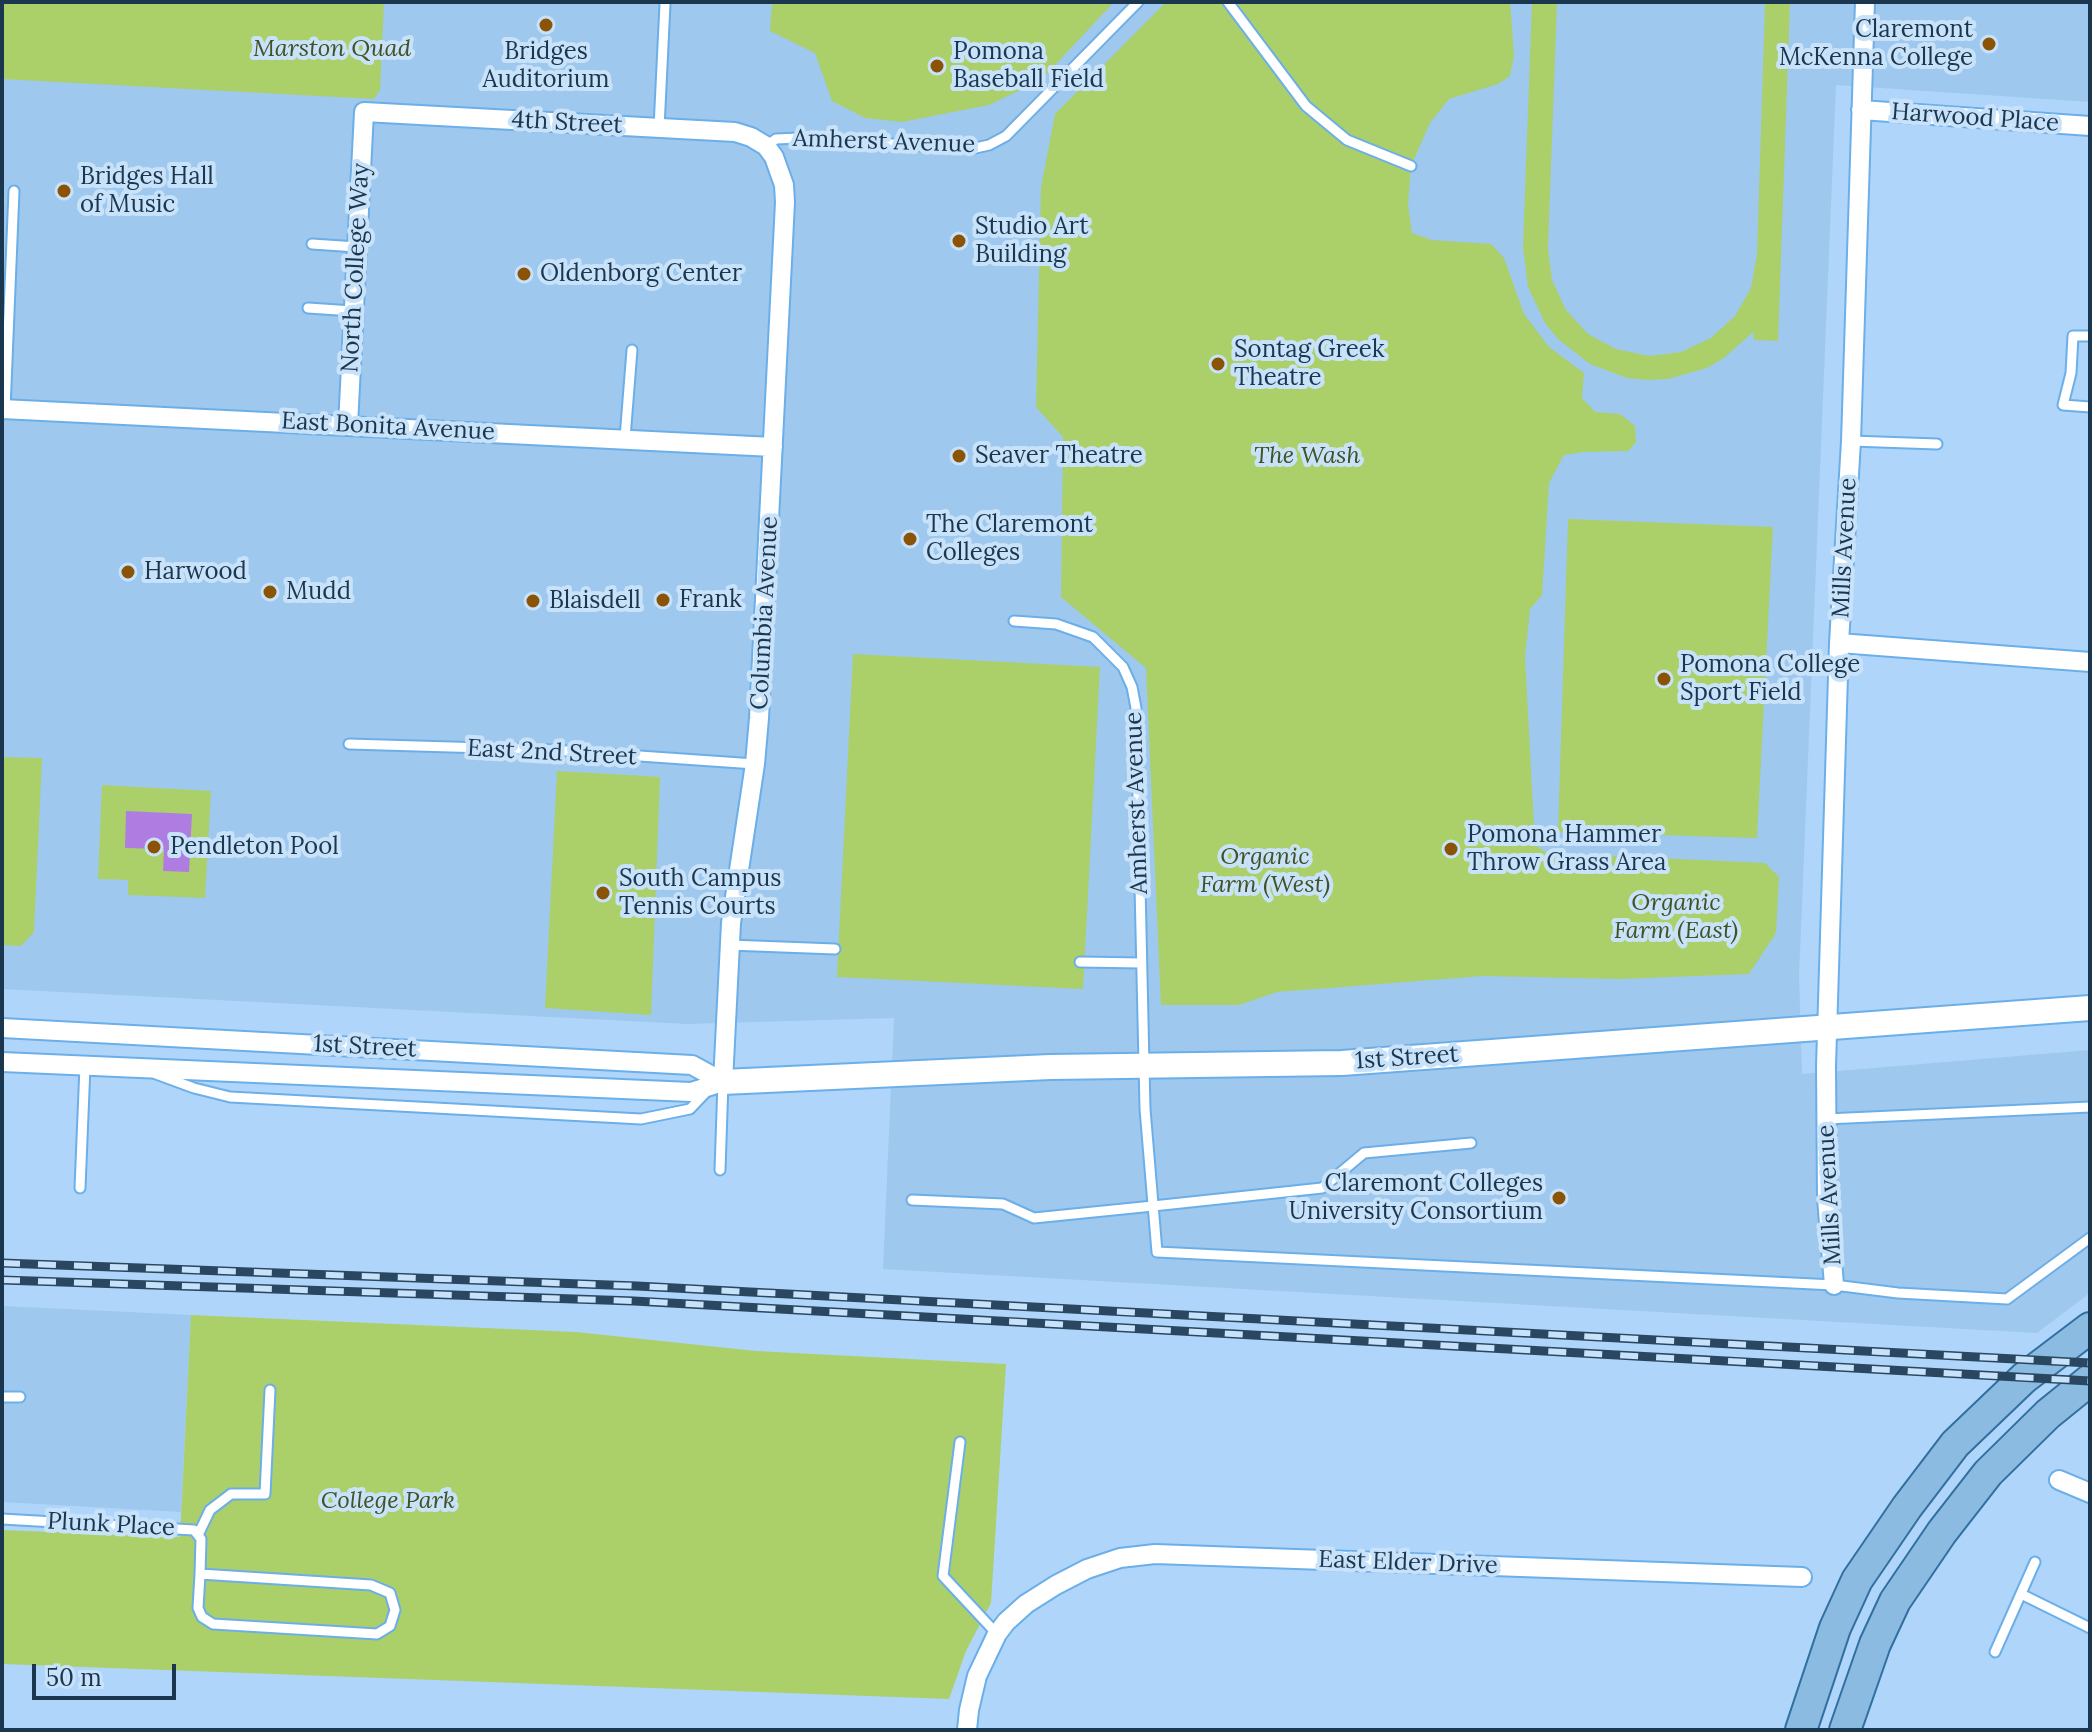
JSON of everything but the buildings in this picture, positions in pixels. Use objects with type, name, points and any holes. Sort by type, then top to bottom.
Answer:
[{"type":"main road","points":[[1801,1730],[1835,1628],[1857,1580],[1907,1507],[1955,1444],[2024,1378],[2090,1328]]},
{"type":"main road","points":[[1845,1730],[1875,1644],[1895,1601],[1942,1532],[1988,1473],[2048,1414],[2090,1380]]},
{"type":"street","name":"Mills Avenue","points":[[1834,1285],[1827,1198],[1827,1027],[1865,2]]},
{"type":"street","name":"Harwood Place","points":[[1861,110],[2090,126]]},
{"type":"street","name":"4th Street","points":[[364,112],[735,132],[766,146]]},
{"type":"street","name":"North College Way","points":[[348,425],[364,112]]},
{"type":"street","name":"Columbia Avenue","points":[[718,1084],[729,945],[755,764],[773,447],[785,202],[780,170],[766,146]]},
{"type":"street","name":"East Bonita Avenue","points":[[4,409],[773,447]]},
{"type":"street","points":[[1839,643],[2090,662]]},
{"type":"street","name":"1st Street","points":[[2,1062],[691,1092],[718,1084],[951,1070],[1342,1063],[2090,1008]]},
{"type":"street","name":"1st Street","points":[[2,1028],[692,1065],[718,1084]]},
{"type":"street","points":[[2059,1480],[2090,1493]]},
{"type":"street","name":"East Elder Drive","points":[[967,1730],[977,1676],[997,1634],[1026,1604],[1087,1569],[1120,1558],[1155,1554],[1802,1577]]},
{"type":"lane","name":"Amherst Avenue","points":[[766,146],[776,139],[799,138],[971,149],[989,145],[1006,136],[1138,2]]},
{"type":"lane","points":[[1228,2],[1306,106],[1347,140],[1411,166]]},
{"type":"lane","points":[[659,128],[665,4]]},
{"type":"lane","points":[[4,409],[14,191]]},
{"type":"lane","points":[[312,244],[357,247]]},
{"type":"lane","points":[[308,308],[353,311]]},
{"type":"lane","points":[[2090,336],[2073,336],[2071,373],[2063,405],[2090,407]]},
{"type":"lane","points":[[625,438],[632,350]]},
{"type":"lane","points":[[1851,441],[1937,444]]},
{"type":"lane","name":"Amherst Avenue","points":[[1014,621],[1056,624],[1093,637],[1123,667],[1132,687],[1136,708],[1143,1066],[1157,1252],[1834,1285]]},
{"type":"lane","name":"East 2nd Street","points":[[349,744],[553,750],[755,764]]},
{"type":"lane","points":[[729,945],[835,949]]},
{"type":"lane","points":[[1080,962],[1141,963]]},
{"type":"lane","points":[[80,1188],[85,1066]]},
{"type":"lane","points":[[142,1069],[230,1097],[641,1119],[690,1109],[718,1084]]},
{"type":"lane","points":[[718,1084],[720,1170]]},
{"type":"lane","points":[[1826,1119],[2090,1107]]},
{"type":"lane","points":[[912,1200],[1003,1204],[1034,1218],[1153,1206],[1322,1188],[1364,1153],[1471,1143]]},
{"type":"lane","points":[[1834,1285],[1898,1293],[2007,1299],[2090,1238]]},
{"type":"lane","points":[[198,1535],[210,1510],[231,1494],[265,1494],[270,1390]]},
{"type":"lane","points":[[2,1397],[20,1397]]},
{"type":"lane","points":[[960,1442],[943,1576],[997,1634]]},
{"type":"lane","name":"Plunk Place","points":[[2,1519],[194,1530],[201,1539],[198,1608],[202,1617],[213,1624],[377,1634],[390,1626],[395,1610],[390,1593],[371,1585],[200,1574]]},
{"type":"lane","points":[[1995,1652],[2035,1562]]},
{"type":"lane","points":[[2021,1594],[2090,1628]]},
{"type":"shaded area","name":"The Claremont Colleges","points":[[2,2],[2090,2],[2090,102],[1836,85],[1799,976],[1802,1074],[2090,1050],[2090,1293],[2037,1333],[883,1269],[894,1018],[687,1024],[2,989]]},
{"type":"shaded area","points":[[126,811],[192,814],[189,872],[163,871],[164,849],[125,848]]},
{"type":"shaded area","points":[[2,1306],[191,1315],[181,1512],[2,1502]]},
{"type":"green space","name":"Marston Quad","points":[[2,2],[384,2],[380,90],[374,99],[2,79]]},
{"type":"green space","name":"Pomona Baseball Field","points":[[772,2],[1114,2],[1041,80],[989,105],[902,122],[865,118],[832,101],[815,53],[770,31]]},
{"type":"green space","name":"The Wash","points":[[1166,2],[1510,2],[1514,55],[1510,76],[1498,84],[1449,99],[1430,123],[1411,166],[1408,205],[1412,233],[1432,240],[1491,244],[1504,258],[1524,314],[1549,347],[1584,373],[1582,398],[1595,412],[1620,414],[1635,426],[1636,442],[1628,451],[1564,455],[1549,483],[1542,595],[1530,609],[1525,657],[1535,845],[1547,853],[1765,863],[1779,877],[1776,933],[1749,974],[1620,979],[1483,976],[1277,992],[1239,1005],[1161,1005],[1146,668],[1061,597],[1063,437],[1036,407],[1041,187],[1055,114]]},
{"type":"green space","points":[[1532,2],[1557,2],[1548,248],[1552,280],[1566,310],[1588,334],[1616,349],[1649,356],[1681,352],[1711,338],[1735,316],[1751,288],[1757,255],[1765,2],[1790,2],[1778,341],[1754,340],[1753,332],[1724,358],[1707,368],[1668,379],[1647,380],[1627,378],[1590,364],[1558,339],[1545,323],[1528,287],[1523,247]]},
{"type":"green space","name":"Pomona College Sport Field","points":[[1568,519],[1773,527],[1757,838],[1558,832]]},
{"type":"green space","points":[[853,654],[1100,667],[1083,989],[837,977]]},
{"type":"green space","points":[[2,757],[42,758],[34,932],[21,946],[2,945]]},
{"type":"green space","name":"South Campus Tennis Courts","points":[[557,771],[660,777],[651,1015],[545,1008]]},
{"type":"green space","name":"Pendleton Pool","points":[[102,785],[211,791],[205,898],[128,895],[128,880],[98,879]]},
{"type":"green space","name":"College Park","points":[[191,1315],[576,1332],[756,1351],[1006,1364],[991,1603],[966,1651],[949,1699],[2,1664],[2,1530],[180,1537]]},
{"type":"railway","points":[[2,1263],[637,1286],[2090,1363]]},
{"type":"railway","points":[[2,1280],[634,1301],[2090,1381]]},
{"type":"place","name":"Bridges Auditorium","points":[[546,25]]},
{"type":"place","name":"Claremont McKenna College","points":[[1989,44]]},
{"type":"place","name":"Pomona Baseball Field","points":[[937,66]]},
{"type":"place","name":"Bridges Hall of Music","points":[[64,191]]},
{"type":"place","name":"Studio Art Building","points":[[959,241]]},
{"type":"place","name":"Oldenborg Center","points":[[524,274]]},
{"type":"place","name":"Sontag Greek Theatre","points":[[1218,364]]},
{"type":"place","name":"Seaver Theatre","points":[[959,456]]},
{"type":"place","name":"The Claremont Colleges","points":[[910,539]]},
{"type":"place","name":"Harwood","points":[[128,572]]},
{"type":"place","name":"Mudd","points":[[270,592]]},
{"type":"place","name":"Frank","points":[[663,600]]},
{"type":"place","name":"Blaisdell","points":[[533,601]]},
{"type":"place","name":"Pomona College Sport Field","points":[[1664,679]]},
{"type":"place","name":"Pendleton Pool","points":[[154,847]]},
{"type":"place","name":"Pomona Hammer Throw Grass Area","points":[[1451,849]]},
{"type":"place","name":"South Campus Tennis Courts","points":[[603,893]]},
{"type":"place","name":"Claremont Colleges University Consortium","points":[[1559,1198]]},
{"type":"park label","name":"Organic Farm (West)","points":[[1265,871]]},
{"type":"park label","name":"Organic Farm (East)","points":[[1676,917]]}]
